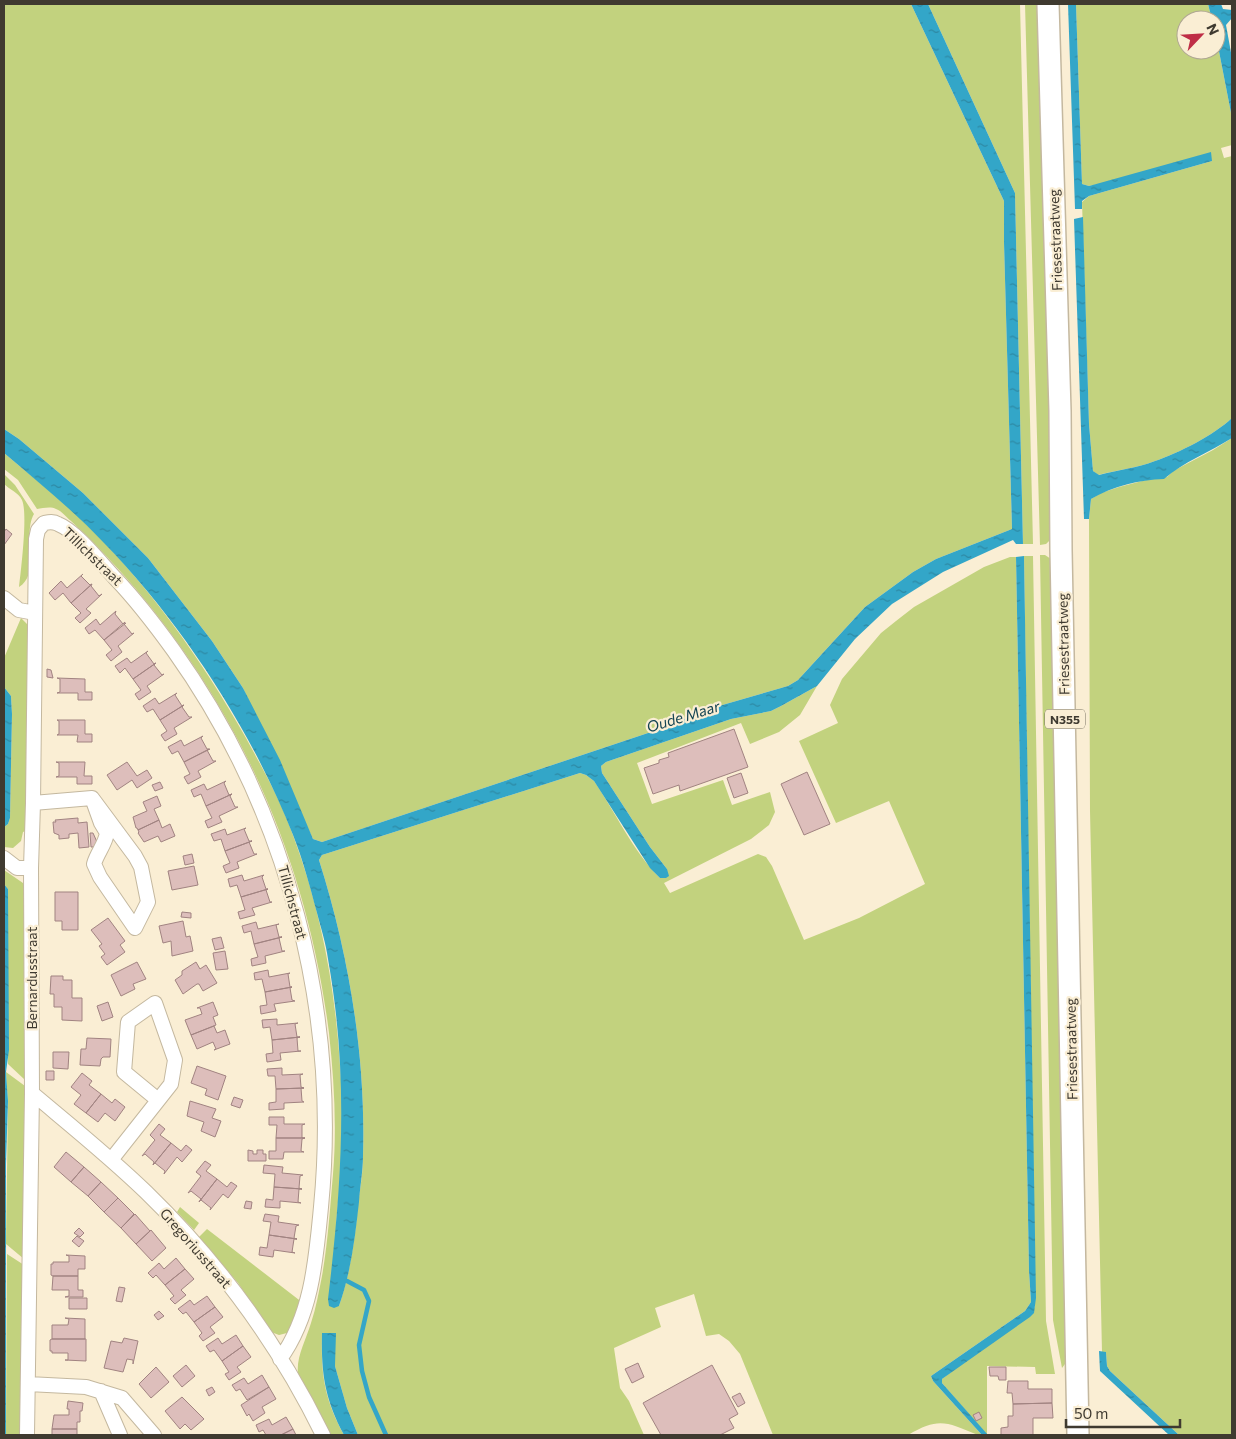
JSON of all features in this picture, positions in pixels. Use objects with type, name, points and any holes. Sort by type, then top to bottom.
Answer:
[{"type":"main road","name":"Friesestraatweg","points":[[1048,4],[1060,411],[1078,1435]]},
{"type":"street","name":"Bernardusstraat","points":[[27,1435],[32,1093],[31,868],[36,539],[38,530],[44,523]]},
{"type":"street","name":"Tillichstraat","points":[[44,523],[60,524],[90,551],[127,590],[188,671],[216,716],[242,764],[281,859],[297,912],[315,1002],[321,1047],[325,1092],[325,1152],[318,1239],[308,1296],[301,1322],[292,1342],[280,1359]]},
{"type":"street","points":[[4,598],[19,610],[35,613]]},
{"type":"street","points":[[33,803],[92,798]]},
{"type":"street","points":[[92,798],[141,867],[148,902],[135,928],[100,877],[94,864],[97,853],[105,842],[107,833],[101,824],[92,798]]},
{"type":"street","points":[[4,858],[16,868],[31,868]]},
{"type":"street","points":[[111,1160],[171,1084],[175,1060],[155,1003],[128,1022],[124,1072],[158,1100]]},
{"type":"street","name":"Gregoriusstraat","points":[[32,1093],[146,1192],[209,1260],[253,1317],[308,1406],[323,1435]]},
{"type":"street","points":[[28,1384],[86,1388],[122,1398],[154,1435]]},
{"type":"street","points":[[101,1391],[120,1435]]},
{"type":"green space","points":[[4,4],[911,4],[1004,201],[1012,529],[936,559],[913,572],[865,607],[798,680],[788,686],[705,710],[657,730],[322,842],[313,839],[243,688],[212,641],[148,558],[83,493],[19,439],[4,429]]},
{"type":"green space","points":[[928,4],[1020,4],[1033,544],[1023,544],[1015,193]]},
{"type":"green space","points":[[1025,4],[1039,4],[1053,537],[1046,544],[1040,545]]},
{"type":"green space","points":[[1076,4],[1208,4],[1210,10],[1176,10],[1176,60],[1221,60],[1232,118],[1232,145],[1221,148],[1224,158],[1232,156],[1232,418],[1206,437],[1175,453],[1141,465],[1098,475],[1093,471],[1089,424],[1082,202],[1089,196],[1212,161],[1089,186],[1082,184]]},
{"type":"green space","points":[[1232,438],[1232,1435],[1179,1435],[1110,1371],[1107,1366],[1106,1352],[1102,1352],[1090,811],[1089,519],[1091,499],[1101,493],[1146,480],[1167,477],[1173,471]]},
{"type":"green space","points":[[4,453],[81,519],[128,569],[171,622],[229,708],[266,775],[289,825],[304,866],[319,921],[330,978],[338,1036],[342,1120],[341,1176],[336,1227],[339,1306],[349,1269],[362,1169],[362,1081],[347,969],[330,896],[319,860],[322,855],[580,773],[594,781],[641,856],[660,878],[667,869],[650,847],[602,773],[601,766],[606,762],[731,719],[771,711],[817,686],[800,715],[779,732],[750,744],[741,723],[637,763],[652,804],[723,780],[732,805],[770,792],[775,812],[769,825],[751,839],[664,883],[670,893],[758,854],[766,857],[772,866],[804,940],[859,918],[925,884],[889,801],[836,823],[799,741],[838,723],[830,705],[842,679],[881,633],[914,607],[984,567],[1010,557],[1016,557],[1031,1302],[1025,1311],[931,1376],[933,1381],[982,1435],[943,1423],[919,1429],[908,1435],[773,1435],[740,1354],[729,1341],[719,1334],[706,1336],[694,1294],[655,1308],[661,1327],[614,1348],[620,1388],[629,1401],[644,1435],[358,1435],[347,1408],[335,1366],[335,1333],[322,1334],[323,1374],[328,1398],[344,1435],[331,1435],[298,1374],[298,1368],[300,1355],[317,1300],[327,1238],[335,1139],[332,1068],[329,1033],[319,971],[305,911],[287,853],[265,796],[239,741],[208,688],[174,637],[120,571],[64,515],[52,508],[37,509],[18,480],[4,469]]},
{"type":"green space","points":[[4,474],[15,485],[34,514],[30,532],[29,573],[19,587],[24,542],[24,507],[19,495],[4,484]]},
{"type":"green space","points":[[1040,555],[1045,555],[1051,559],[1068,1340],[1065,1364],[1062,1368],[1053,1320]]},
{"type":"green space","points":[[1024,556],[1033,556],[1046,1321],[1055,1374],[1036,1374],[1035,1367],[987,1366],[987,1435],[942,1383],[942,1379],[1035,1307]]},
{"type":"green space","points":[[21,618],[27,624],[29,631],[28,830],[23,832],[21,841],[13,848],[4,847],[4,827],[8,824],[10,818],[12,714],[11,696],[4,687],[4,658]]},
{"type":"green space","points":[[4,870],[23,883],[26,889],[25,1080],[8,1064],[8,889],[4,884]]},
{"type":"green space","points":[[6,1072],[25,1086],[24,1259],[6,1244],[8,1101]]},
{"type":"green space","points":[[180,1207],[199,1223],[194,1230],[177,1212]]},
{"type":"green space","points":[[207,1229],[303,1303],[291,1332],[279,1335],[271,1332],[238,1283],[199,1237]]},
{"type":"green space","points":[[7,1254],[24,1265],[23,1435],[6,1435]]},
{"type":"water","points":[[911,4],[928,4],[1015,193],[1023,544],[1016,544],[1013,540],[943,572],[892,604],[855,639],[817,686],[781,706],[771,711],[731,719],[606,762],[601,766],[602,773],[650,847],[667,869],[669,876],[666,878],[660,878],[650,868],[594,781],[580,773],[322,855],[319,860],[339,932],[353,1006],[362,1081],[363,1118],[363,1167],[352,1255],[339,1306],[334,1308],[329,1306],[328,1299],[340,1171],[341,1087],[339,1045],[335,1002],[326,948],[297,844],[276,796],[236,718],[187,643],[133,574],[104,543],[68,508],[4,453],[4,429],[19,439],[83,493],[148,558],[212,641],[243,688],[280,760],[313,839],[322,842],[657,730],[705,710],[788,686],[798,680],[865,607],[913,572],[936,559],[1012,529],[1004,201]]},
{"type":"water","points":[[1068,4],[1076,4],[1082,184],[1089,186],[1211,152],[1212,161],[1089,196],[1082,201],[1082,209],[1075,209]]},
{"type":"water","points":[[1208,4],[1221,4],[1223,9],[1232,10],[1232,18],[1226,25],[1226,10],[1210,10]]},
{"type":"water","points":[[1226,25],[1232,58],[1232,118],[1221,60],[1226,60]]},
{"type":"water","points":[[1083,217],[1089,424],[1093,471],[1099,475],[1164,458],[1206,437],[1232,418],[1232,438],[1188,462],[1164,479],[1126,484],[1091,499],[1089,519],[1084,519],[1074,219]]},
{"type":"water","points":[[1024,556],[1036,1298],[1034,1313],[1030,1317],[942,1379],[942,1383],[988,1435],[982,1435],[933,1381],[931,1376],[1025,1311],[1031,1302],[1016,557]]},
{"type":"water","points":[[4,687],[11,696],[12,714],[10,818],[8,824],[4,827]]},
{"type":"water","points":[[4,884],[8,889],[9,1050],[6,1072],[8,1101],[6,1164],[6,1435],[4,1435]]},
{"type":"water","points":[[322,1333],[336,1333],[335,1366],[347,1408],[358,1435],[344,1435],[332,1410],[328,1398],[322,1361]]},
{"type":"water","points":[[1099,1351],[1106,1352],[1107,1366],[1110,1371],[1179,1435],[1169,1435],[1100,1371]]},
{"type":"building","points":[[6,529],[12,534],[4,545],[4,532]]},
{"type":"building","points":[[83,574],[81,576],[90,585],[92,584],[71,603],[63,593],[55,600],[49,593],[61,581],[67,588]]},
{"type":"building","points":[[92,584],[91,586],[99,596],[102,594],[86,609],[91,613],[80,623],[75,618],[81,613],[71,603]]},
{"type":"building","points":[[116,611],[115,614],[123,624],[104,640],[95,630],[89,634],[85,628],[96,619],[100,625]]},
{"type":"building","points":[[124,624],[132,634],[134,633],[118,646],[122,652],[111,661],[106,655],[112,650],[104,640]]},
{"type":"building","points":[[148,651],[146,653],[154,664],[156,663],[133,679],[125,668],[120,673],[115,666],[127,658],[131,663]]},
{"type":"building","points":[[156,663],[154,665],[162,675],[164,674],[147,686],[151,692],[139,700],[135,694],[141,690],[133,679]]},
{"type":"building","points":[[47,669],[51,670],[53,678],[47,677]]},
{"type":"building","points":[[57,678],[85,679],[85,692],[92,692],[92,700],[78,700],[78,693],[57,693],[60,692],[60,679]]},
{"type":"building","points":[[177,693],[175,695],[182,706],[184,705],[160,720],[153,709],[147,712],[143,706],[155,698],[159,704]]},
{"type":"building","points":[[184,705],[182,707],[189,717],[192,717],[174,728],[177,734],[165,741],[161,735],[167,731],[160,720]]},
{"type":"building","points":[[57,720],[85,720],[85,734],[92,734],[92,742],[77,742],[78,735],[57,735],[59,734],[59,721]]},
{"type":"building","points":[[734,729],[748,767],[680,791],[679,785],[653,794],[644,768],[669,757],[668,753]]},
{"type":"building","points":[[203,736],[201,738],[207,749],[209,749],[184,762],[178,751],[172,754],[168,747],[181,740],[184,746]]},
{"type":"building","points":[[207,750],[213,761],[216,761],[198,771],[201,777],[188,784],[184,777],[190,774],[184,762]]},
{"type":"building","points":[[56,762],[85,762],[84,776],[92,776],[92,784],[77,784],[77,777],[56,777],[59,776],[59,763]]},
{"type":"building","points":[[127,762],[137,776],[147,770],[152,778],[137,788],[132,780],[117,790],[107,775]]},
{"type":"building","points":[[807,772],[830,824],[804,835],[781,784]]},
{"type":"building","points":[[741,773],[748,793],[734,798],[727,778]]},
{"type":"building","points":[[226,781],[224,783],[229,795],[232,794],[206,806],[201,794],[194,797],[191,790],[204,784],[207,790]]},
{"type":"building","points":[[160,782],[163,788],[155,791],[152,785]]},
{"type":"building","points":[[232,794],[230,796],[235,807],[238,807],[219,816],[222,822],[208,828],[205,821],[212,818],[206,806]]},
{"type":"building","points":[[157,796],[161,806],[154,809],[159,820],[138,830],[133,817],[147,811],[143,802]]},
{"type":"building","points":[[78,818],[78,823],[87,822],[89,847],[79,848],[78,833],[69,834],[69,838],[59,839],[59,835],[54,833],[53,822],[56,822],[55,820]]},
{"type":"building","points":[[159,820],[162,828],[170,824],[175,836],[161,842],[158,836],[144,842],[138,830]]},
{"type":"building","points":[[246,828],[244,829],[249,841],[252,841],[225,851],[221,839],[214,841],[211,834],[225,829],[227,835]]},
{"type":"building","points":[[90,833],[93,833],[97,842],[94,847],[91,847]]},
{"type":"building","points":[[249,842],[254,854],[257,854],[237,862],[239,868],[226,873],[223,866],[230,863],[225,851]]},
{"type":"building","points":[[192,854],[194,863],[185,865],[183,856]]},
{"type":"building","points":[[194,866],[198,885],[172,890],[168,871]]},
{"type":"building","points":[[242,875],[244,881],[264,875],[262,877],[266,889],[268,889],[241,897],[237,885],[230,887],[228,879]]},
{"type":"building","points":[[268,889],[266,890],[270,902],[272,902],[252,908],[255,915],[240,919],[238,912],[245,910],[241,897]]},
{"type":"building","points":[[55,892],[78,892],[78,930],[62,930],[62,921],[55,921]]},
{"type":"building","points":[[182,912],[191,913],[191,918],[181,917]]},
{"type":"building","points":[[108,918],[125,941],[120,945],[125,952],[107,965],[101,957],[105,954],[99,946],[102,944],[91,930]]},
{"type":"building","points":[[183,921],[186,937],[190,936],[193,951],[172,956],[171,941],[163,943],[159,926]]},
{"type":"building","points":[[256,922],[258,929],[279,924],[276,925],[279,937],[282,937],[254,944],[251,931],[244,933],[242,926]]},
{"type":"building","points":[[221,937],[224,948],[215,950],[212,939]]},
{"type":"building","points":[[282,937],[279,938],[282,951],[285,951],[265,956],[266,963],[252,966],[251,959],[258,957],[254,944]]},
{"type":"building","points":[[225,951],[228,969],[216,970],[213,953]]},
{"type":"building","points":[[137,962],[146,979],[133,984],[135,989],[121,996],[111,975]]},
{"type":"building","points":[[196,962],[200,969],[206,965],[217,983],[203,991],[199,984],[197,984],[183,994],[175,980],[182,975],[182,971]]},
{"type":"building","points":[[268,970],[269,977],[290,973],[288,974],[290,987],[292,987],[265,992],[262,979],[255,980],[254,973]]},
{"type":"building","points":[[51,976],[63,976],[63,980],[72,980],[72,998],[82,998],[82,1021],[62,1020],[62,1007],[54,1007],[54,994],[50,994]]},
{"type":"building","points":[[292,987],[290,988],[292,1000],[295,1001],[274,1004],[276,1011],[261,1014],[260,1006],[267,1005],[265,992]]},
{"type":"building","points":[[108,1002],[113,1017],[102,1021],[97,1006]]},
{"type":"building","points":[[213,1002],[218,1015],[213,1017],[216,1025],[191,1035],[185,1020],[202,1014],[200,1008],[197,1008]]},
{"type":"building","points":[[277,1019],[277,1025],[298,1023],[295,1024],[297,1037],[300,1037],[272,1040],[270,1027],[263,1028],[262,1020]]},
{"type":"building","points":[[214,1026],[217,1033],[225,1030],[230,1044],[214,1050],[216,1049],[213,1042],[197,1049],[191,1035]]},
{"type":"building","points":[[300,1037],[297,1038],[298,1051],[301,1051],[280,1053],[281,1060],[267,1062],[266,1054],[273,1053],[272,1040]]},
{"type":"building","points":[[87,1038],[111,1039],[110,1057],[103,1057],[100,1066],[80,1065],[81,1049],[86,1049]]},
{"type":"building","points":[[53,1052],[69,1052],[68,1069],[53,1068]]},
{"type":"building","points":[[197,1066],[226,1076],[218,1100],[205,1095],[207,1089],[191,1083]]},
{"type":"building","points":[[282,1068],[282,1075],[303,1074],[300,1075],[301,1087],[304,1088],[276,1089],[275,1076],[268,1076],[267,1069]]},
{"type":"building","points":[[46,1071],[54,1071],[54,1080],[46,1080]]},
{"type":"building","points":[[82,1073],[92,1081],[89,1085],[101,1094],[86,1113],[74,1104],[81,1095],[71,1087]]},
{"type":"building","points":[[301,1088],[302,1101],[304,1102],[284,1103],[284,1109],[269,1110],[269,1103],[276,1102],[276,1089]]},
{"type":"building","points":[[101,1094],[112,1103],[115,1099],[125,1107],[115,1121],[105,1113],[98,1122],[86,1113]]},
{"type":"building","points":[[234,1097],[243,1100],[240,1108],[231,1105]]},
{"type":"building","points":[[190,1101],[216,1109],[212,1118],[221,1121],[215,1137],[201,1131],[204,1122],[187,1116]]},
{"type":"building","points":[[269,1117],[284,1117],[284,1124],[305,1124],[302,1125],[302,1138],[276,1138],[277,1125],[269,1125]]},
{"type":"building","points":[[159,1124],[165,1129],[160,1135],[171,1143],[153,1165],[154,1162],[145,1154],[142,1156],[155,1140],[150,1135]]},
{"type":"building","points":[[276,1138],[305,1138],[302,1139],[301,1151],[304,1152],[284,1152],[283,1159],[269,1159],[269,1151],[276,1151]]},
{"type":"building","points":[[171,1143],[181,1151],[186,1145],[192,1150],[182,1162],[177,1157],[164,1174],[165,1171],[155,1163],[153,1165]]},
{"type":"building","points":[[248,1150],[253,1151],[253,1154],[257,1154],[257,1150],[263,1150],[263,1154],[266,1154],[266,1161],[248,1161]]},
{"type":"building","points":[[66,1152],[84,1167],[71,1182],[54,1167]]},
{"type":"building","points":[[205,1161],[211,1165],[206,1171],[217,1179],[199,1202],[201,1199],[191,1191],[188,1193],[201,1176],[196,1172]]},
{"type":"building","points":[[264,1165],[283,1167],[282,1173],[303,1175],[300,1176],[299,1188],[302,1189],[274,1187],[275,1174],[263,1173]]},
{"type":"building","points":[[84,1167],[101,1182],[88,1196],[71,1182]]},
{"type":"building","points":[[217,1179],[227,1187],[231,1182],[237,1186],[228,1198],[223,1194],[210,1210],[211,1208],[201,1200],[199,1202]]},
{"type":"building","points":[[101,1182],[118,1198],[104,1212],[88,1196]]},
{"type":"building","points":[[274,1187],[302,1189],[299,1189],[298,1202],[301,1203],[280,1201],[280,1208],[265,1207],[266,1199],[273,1200]]},
{"type":"building","points":[[118,1198],[134,1214],[121,1228],[104,1212]]},
{"type":"building","points":[[246,1201],[252,1202],[251,1209],[244,1208]]},
{"type":"building","points":[[135,1214],[150,1231],[136,1244],[121,1228]]},
{"type":"building","points":[[265,1214],[279,1216],[278,1222],[299,1225],[296,1226],[294,1238],[297,1239],[269,1235],[271,1222],[263,1221]]},
{"type":"building","points":[[79,1228],[84,1233],[80,1237],[74,1233]]},
{"type":"building","points":[[151,1230],[166,1248],[152,1261],[136,1244]]},
{"type":"building","points":[[269,1235],[297,1239],[294,1239],[292,1252],[295,1253],[274,1250],[273,1257],[259,1255],[260,1247],[267,1248]]},
{"type":"building","points":[[77,1236],[84,1241],[79,1247],[72,1241]]},
{"type":"building","points":[[66,1255],[85,1256],[85,1269],[78,1269],[78,1276],[51,1275],[51,1264],[53,1262],[69,1262],[69,1256]]},
{"type":"building","points":[[176,1258],[185,1269],[165,1285],[156,1275],[153,1278],[148,1273],[159,1263],[164,1269]]},
{"type":"building","points":[[185,1269],[194,1279],[181,1290],[186,1295],[175,1304],[170,1299],[174,1296],[165,1285]]},
{"type":"building","points":[[53,1276],[78,1276],[78,1290],[83,1290],[83,1297],[65,1297],[69,1296],[69,1290],[52,1290]]},
{"type":"building","points":[[119,1287],[125,1288],[122,1302],[116,1301]]},
{"type":"building","points":[[207,1296],[215,1307],[194,1322],[186,1312],[183,1314],[178,1309],[190,1300],[194,1305]]},
{"type":"building","points":[[69,1298],[87,1298],[87,1309],[69,1309]]},
{"type":"building","points":[[215,1307],[223,1317],[210,1327],[215,1333],[203,1341],[199,1336],[202,1333],[194,1322]]},
{"type":"building","points":[[159,1311],[164,1316],[158,1320],[154,1315]]},
{"type":"building","points":[[65,1318],[85,1319],[85,1339],[52,1339],[52,1325],[68,1325],[69,1319]]},
{"type":"building","points":[[236,1335],[243,1346],[222,1361],[214,1350],[210,1352],[206,1346],[218,1338],[222,1344]]},
{"type":"building","points":[[124,1338],[138,1341],[133,1364],[133,1360],[127,1359],[123,1372],[104,1368],[111,1341],[122,1343]]},
{"type":"building","points":[[86,1339],[86,1361],[65,1360],[68,1360],[68,1353],[52,1353],[50,1351],[50,1340]]},
{"type":"building","points":[[243,1346],[251,1357],[237,1367],[241,1372],[229,1380],[225,1374],[229,1372],[222,1361]]},
{"type":"building","points":[[638,1363],[644,1377],[632,1383],[625,1369]]},
{"type":"building","points":[[186,1365],[195,1376],[182,1387],[173,1376]]},
{"type":"building","points":[[712,1365],[738,1414],[729,1419],[734,1428],[720,1435],[661,1435],[643,1403]]},
{"type":"building","points":[[156,1367],[169,1382],[151,1398],[139,1384]]},
{"type":"building","points":[[989,1367],[1006,1367],[1006,1380],[999,1380],[998,1376],[990,1376]]},
{"type":"building","points":[[262,1375],[269,1387],[247,1400],[240,1389],[236,1391],[232,1385],[244,1378],[248,1384]]},
{"type":"building","points":[[1008,1381],[1028,1381],[1028,1389],[1052,1389],[1052,1403],[1013,1404],[1012,1393],[1007,1393]]},
{"type":"building","points":[[212,1387],[215,1392],[209,1396],[206,1390]]},
{"type":"building","points":[[269,1387],[276,1399],[262,1407],[265,1413],[253,1421],[249,1414],[247,1416],[241,1405]]},
{"type":"building","points":[[740,1393],[745,1403],[738,1407],[732,1397]]},
{"type":"building","points":[[182,1397],[204,1419],[191,1430],[185,1424],[180,1429],[165,1411]]},
{"type":"building","points":[[68,1401],[83,1403],[82,1411],[80,1411],[80,1422],[77,1422],[77,1429],[52,1429],[54,1415],[69,1415],[69,1409],[67,1409]]},
{"type":"building","points":[[1052,1403],[1053,1418],[1033,1418],[1033,1435],[1001,1435],[1001,1428],[1008,1427],[1008,1416],[1013,1416],[1013,1404]]},
{"type":"building","points":[[979,1412],[982,1418],[976,1421],[973,1415]]},
{"type":"building","points":[[286,1417],[293,1429],[281,1435],[266,1435],[263,1430],[259,1432],[256,1425],[269,1419],[272,1425]]},
{"type":"building","points":[[52,1429],[77,1429],[77,1435],[52,1435]]},
{"type":"building","points":[[293,1429],[296,1435],[281,1435]]},
{"type":"waterway","points":[[347,1281],[364,1290],[369,1301],[359,1345],[362,1371],[369,1397],[386,1435]]},
{"type":"water label","name":"Oude Maar","points":[[683,716]]}]
